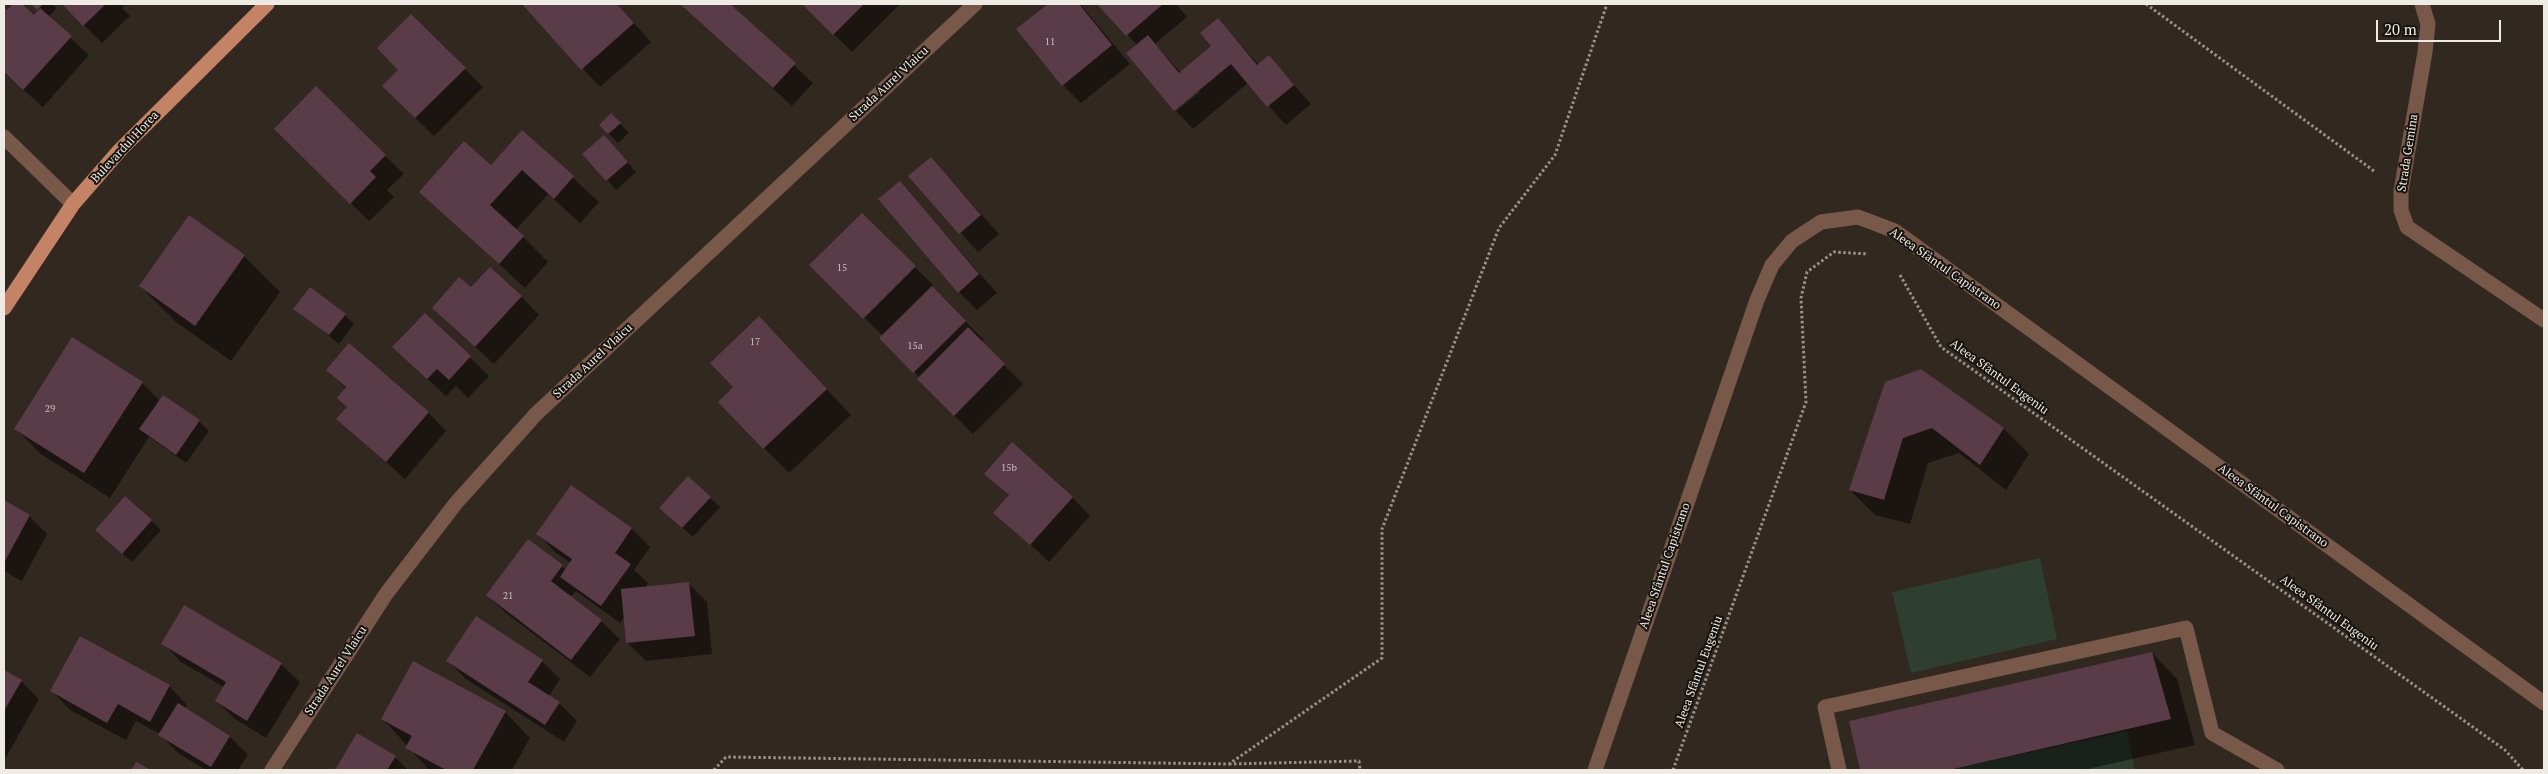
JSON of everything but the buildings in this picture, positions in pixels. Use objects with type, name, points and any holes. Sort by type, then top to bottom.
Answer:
[{"type":"main road","name":"Bulevardul Horea","points":[[4,308],[73,204],[120,150],[267,4]]},
{"type":"street","name":"Strada Aurel Vlaicu","points":[[272,770],[386,594],[456,503],[530,421],[975,4]]},
{"type":"street","name":"Strada Gemina","points":[[2422,4],[2428,24],[2425,52],[2401,191],[2401,210],[2407,227],[2544,320]]},
{"type":"street","points":[[4,137],[73,204]]},
{"type":"street","name":"Aleea Sfântul Capistrano","points":[[1595,770],[1757,300],[1772,265],[1792,241],[1821,222],[1858,217],[1895,231],[2544,703]]},
{"type":"street","points":[[1839,770],[1825,707],[2186,628],[2212,732],[2277,770]]},
{"type":"path","points":[[1229,764],[1382,658],[1382,529],[1499,228],[1555,155],[1607,4]]},
{"type":"path","points":[[2146,4],[2401,191]]},
{"type":"path","name":"Aleea Sfântul Eugeniu","points":[[1673,770],[1806,402],[1801,298],[1808,272],[1834,252],[1872,254]]},
{"type":"path","name":"Aleea Sfântul Eugeniu","points":[[1895,271],[1902,276],[1941,347],[2506,750],[2523,770]]},
{"type":"path","points":[[714,770],[726,757],[1229,764],[1359,761],[1360,770]]},
{"type":"green space","points":[[2040,558],[2057,639],[1911,673],[1892,592]]},
{"type":"green space","points":[[2127,731],[2135,770],[1949,770]]}]
